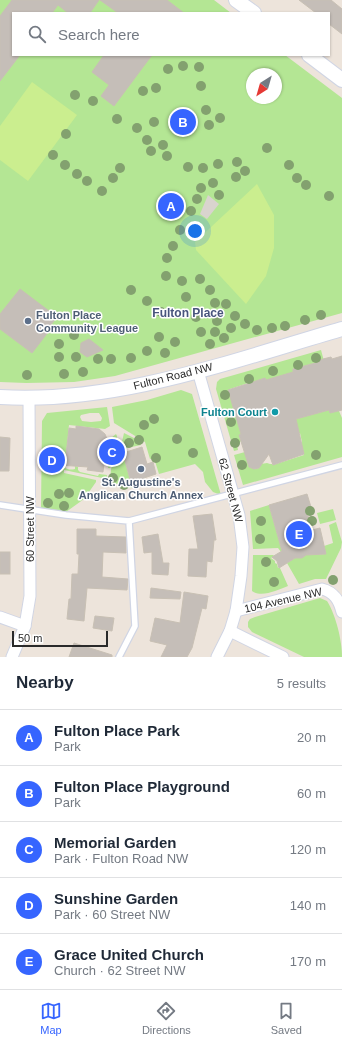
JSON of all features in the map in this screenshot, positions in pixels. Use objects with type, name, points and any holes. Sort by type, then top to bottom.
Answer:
[{"type":"street","points":[[236,0],[253,12]]},
{"type":"street","points":[[310,56],[342,80]]},
{"type":"street","name":"Fulton Road NW","points":[[0,397],[30,398],[72,396],[100,393],[152,383],[342,329]]},
{"type":"street","name":"62 Street NW","points":[[198,371],[239,515],[243,547],[236,611],[230,631],[217,657]]},
{"type":"street","name":"60 Street NW","points":[[12,657],[25,626],[30,596],[30,398]]},
{"type":"street","name":"104 Avenue NW","points":[[236,611],[322,589],[332,593],[336,597],[342,612]]},
{"type":"street","points":[[0,617],[25,626]]},
{"type":"street","points":[[230,631],[283,657]]},
{"type":"lane","points":[[0,505],[30,510],[129,521],[342,465]]},
{"type":"lane","points":[[119,657],[134,626],[129,521]]},
{"type":"green space","points":[[0,0],[214,0],[230,12],[12,12],[12,56],[286,56],[342,98],[342,313],[115,376],[74,382],[0,382]]},
{"type":"green space","points":[[32,82],[77,115],[28,181],[0,160],[0,126]]},
{"type":"green space","points":[[257,184],[274,215],[274,248],[266,276],[246,304],[196,250],[195,242]]},
{"type":"green space","points":[[321,350],[324,361],[322,362],[321,359],[319,362],[293,369],[294,373],[290,373],[266,382],[265,378],[257,381],[249,387],[248,383],[230,389],[228,392],[229,396],[233,398],[235,402],[232,403],[243,434],[239,435],[241,441],[237,445],[238,450],[234,451],[216,389],[217,382],[220,379]]},
{"type":"green space","points":[[181,390],[192,394],[221,495],[213,492],[205,482],[203,472],[195,464],[159,474],[154,458],[150,459],[145,442],[114,423],[112,407],[147,400]]},
{"type":"green space","points":[[107,407],[110,426],[105,429],[69,425],[66,455],[61,462],[62,464],[68,469],[73,470],[75,469],[75,466],[78,467],[80,472],[98,476],[99,474],[107,475],[107,479],[64,470],[64,473],[96,480],[84,499],[66,512],[41,509],[42,421],[47,413]],"holes":[[[90,413],[99,413],[102,418],[101,421],[82,421],[80,417],[81,415]]]},
{"type":"green space","points":[[329,410],[339,411],[342,418],[342,457],[243,485],[234,455],[245,452],[249,466],[254,469],[259,468],[261,464],[267,463],[273,465],[304,455],[300,445],[302,442],[300,433],[294,434],[280,423]]},
{"type":"green space","points":[[124,433],[140,441],[141,445],[122,449],[121,446]]},
{"type":"green space","points":[[116,434],[116,450],[110,468],[108,468],[111,438]]},
{"type":"green space","points":[[123,453],[132,488],[110,482],[111,469],[117,454]]},
{"type":"green space","points":[[269,505],[282,551],[281,552],[278,548],[253,549],[250,511]]},
{"type":"green space","points":[[333,509],[336,520],[320,524],[317,513]]},
{"type":"green space","points":[[336,522],[342,542],[341,548],[326,579],[315,579],[299,584],[287,563],[295,558],[301,558],[306,555],[326,554],[324,546],[333,543],[329,525]]},
{"type":"green space","points":[[253,555],[273,555],[274,556],[271,558],[275,561],[278,568],[280,568],[288,586],[265,594],[252,591]]},
{"type":"green space","points":[[320,598],[327,601],[336,621],[340,636],[342,657],[304,657],[252,632],[248,627],[248,622],[250,619]]},
{"type":"shaded area","points":[[208,195],[219,204],[207,219],[200,214]]},
{"type":"building","points":[[12,0],[99,0],[91,12],[67,12],[58,5],[53,12],[12,12],[12,56],[19,56],[0,81],[0,16]]},
{"type":"building","points":[[100,0],[167,0],[183,12],[117,12]]},
{"type":"building","points":[[299,0],[331,0],[342,9],[342,34],[330,25],[330,12],[315,12]]},
{"type":"building","points":[[103,56],[151,56],[114,106],[101,96],[109,85],[92,72]]},
{"type":"building","name":"Fulton Place Community League","points":[[20,289],[57,317],[50,326],[52,327],[32,353],[0,329],[0,314]]},
{"type":"building","points":[[89,339],[103,350],[87,357],[80,352],[81,343]]},
{"type":"building","name":"Fulton Court","points":[[342,356],[342,410],[330,413],[329,410],[296,419],[304,454],[273,465],[269,454],[259,468],[254,469],[249,467],[239,435],[241,434],[228,390],[265,378],[266,380],[293,372],[293,369],[319,362],[319,360],[331,357],[332,359]]},
{"type":"building","points":[[76,426],[99,429],[105,434],[107,439],[103,472],[87,470],[88,467],[59,465],[66,455],[69,428],[76,429]]},
{"type":"building","points":[[0,437],[10,438],[9,471],[0,471]]},
{"type":"building","name":"St. Augustine's Anglican Church Annex","points":[[142,447],[147,464],[153,462],[156,474],[144,478],[146,484],[132,487],[123,453]]},
{"type":"building","points":[[307,494],[311,507],[306,509],[312,530],[320,528],[326,554],[306,555],[302,558],[295,558],[279,568],[277,561],[272,557],[282,551],[269,505]]},
{"type":"building","points":[[212,514],[216,540],[214,540],[212,562],[207,561],[206,577],[188,576],[189,549],[198,549],[193,516]]},
{"type":"building","points":[[77,529],[96,529],[96,536],[126,537],[126,553],[103,552],[102,577],[128,579],[127,590],[87,588],[84,621],[67,619],[69,599],[71,599],[72,574],[78,574],[79,554],[77,554]]},
{"type":"building","points":[[158,534],[163,563],[169,563],[168,575],[152,574],[152,552],[144,553],[142,537]]},
{"type":"building","points":[[0,552],[10,552],[10,574],[0,574]]},
{"type":"building","points":[[151,588],[181,592],[180,599],[150,598]]},
{"type":"building","points":[[184,592],[208,596],[206,609],[202,608],[192,648],[187,657],[161,657],[167,645],[150,641],[155,618],[180,623]]},
{"type":"building","points":[[95,616],[114,618],[112,631],[93,628]]},
{"type":"building","points":[[74,643],[112,655],[112,657],[69,657]]},
{"type":"place","name":"Fulton Place Playground","points":[[183,122]]},
{"type":"place","name":"Fulton Place Park","points":[[171,206]]},
{"type":"place","name":"Fulton Place Community League","points":[[28,321]]},
{"type":"place","name":"Fulton Court","points":[[275,412]]},
{"type":"place","name":"Memorial Garden","points":[[112,452]]},
{"type":"place","name":"Sunshine Garden","points":[[52,460]]},
{"type":"place","name":"St. Augustine's Anglican Church Annex","points":[[141,469]]},
{"type":"place","name":"Grace United Church","points":[[299,534]]},
{"type":"district","name":"Fulton Place","points":[[188,313]]}]
